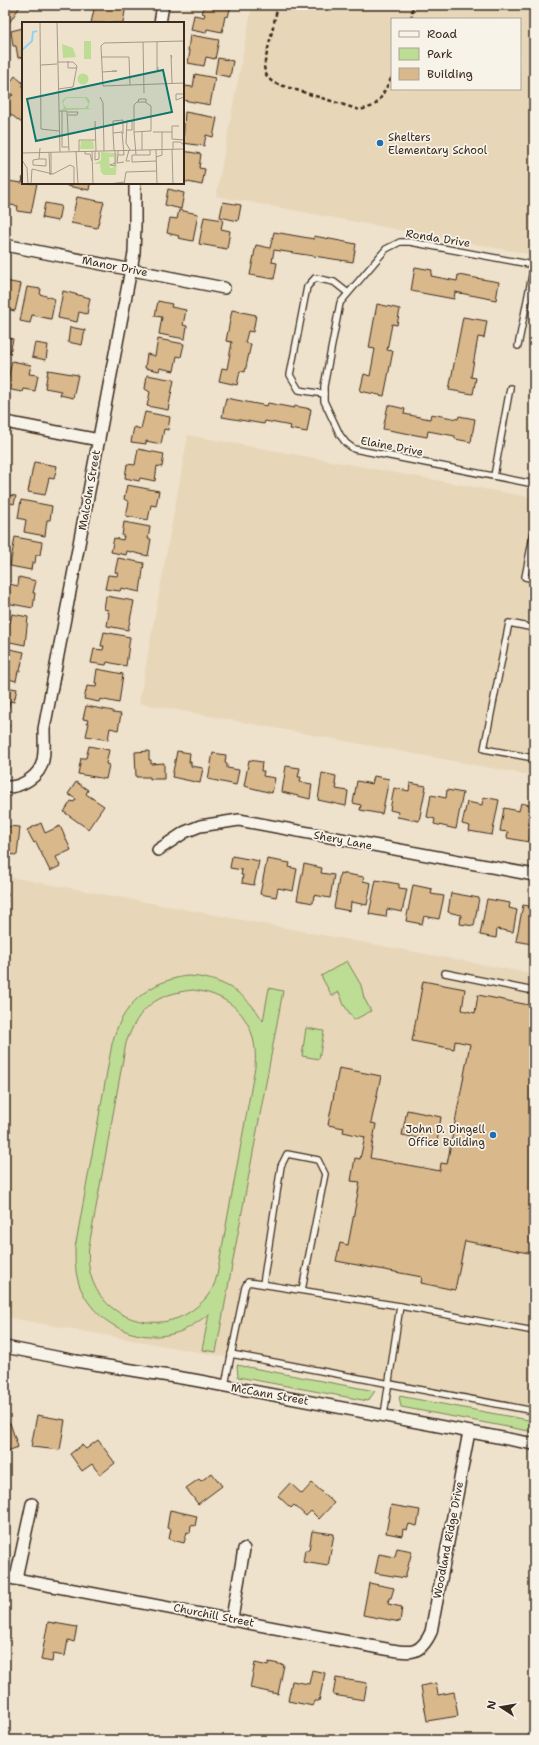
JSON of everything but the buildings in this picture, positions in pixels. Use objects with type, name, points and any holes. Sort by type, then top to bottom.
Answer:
[{"type":"street","points":[[160,22],[163,5]]},
{"type":"street","name":"Malcolm Street","points":[[5,787],[18,786],[36,775],[43,762],[44,729],[135,246],[135,184]]},
{"type":"street","name":"Manor Drive","points":[[5,246],[224,288]]},
{"type":"street","points":[[5,422],[99,440]]},
{"type":"street","name":"Shery Lane","points":[[158,850],[185,832],[200,826],[239,820],[534,875]]},
{"type":"street","name":"McCann Street","points":[[5,1347],[225,1385],[534,1444]]},
{"type":"street","name":"Woodland Ridge Drive","points":[[423,1646],[431,1632],[469,1432]]},
{"type":"street","points":[[10,1577],[32,1504]]},
{"type":"street","points":[[232,1618],[244,1550]]},
{"type":"street","name":"Churchill Street","points":[[10,1577],[401,1651],[410,1651],[423,1646]]},
{"type":"lane","name":"Ronda Drive","points":[[331,350],[340,303],[379,256],[386,249],[400,242],[410,242],[534,265]]},
{"type":"lane","points":[[518,346],[534,265]]},
{"type":"lane","points":[[324,394],[299,390],[290,375],[307,287],[315,278],[334,282],[348,293]]},
{"type":"lane","name":"Elaine Drive","points":[[331,350],[324,401],[340,435],[346,444],[354,449],[534,484]]},
{"type":"lane","points":[[494,476],[510,388]]},
{"type":"lane","points":[[534,531],[524,577],[534,579]]},
{"type":"lane","points":[[534,628],[509,623],[484,749],[534,758]]},
{"type":"lane","points":[[445,973],[534,991]]},
{"type":"lane","points":[[263,1284],[280,1166],[287,1154],[318,1160],[325,1174],[302,1290]]},
{"type":"lane","points":[[225,1385],[245,1287],[248,1282],[400,1306],[534,1331]]},
{"type":"lane","points":[[384,1415],[400,1306]]},
{"type":"lane","points":[[231,1354],[534,1410]]},
{"type":"path","points":[[278,5],[264,66],[268,79],[274,83],[360,110],[374,106],[380,99],[391,80]]},
{"type":"path","points":[[411,18],[413,5]]},
{"type":"path","points":[[5,886],[8,895],[5,908]]},
{"type":"shaded area","name":"Shelters Elementary School","points":[[252,5],[534,5],[534,255],[216,196]]},
{"type":"shaded area","points":[[188,435],[534,498],[534,776],[139,703]]},
{"type":"shaded area","points":[[5,876],[534,974],[534,1417],[220,1356],[5,1317]]},
{"type":"shaded area","points":[[534,1698],[534,1740],[526,1740]]},
{"type":"green space","points":[[347,961],[361,985],[364,998],[371,1011],[354,1020],[344,1005],[339,992],[332,996],[321,976]]},
{"type":"green space","points":[[187,976],[199,977],[221,983],[240,994],[249,1002],[263,1021],[269,988],[283,991],[216,1352],[202,1350],[209,1314],[177,1333],[158,1336],[144,1336],[130,1333],[117,1327],[95,1311],[80,1287],[77,1277],[75,1248],[112,1044],[116,1030],[129,1007],[138,998],[160,983]],"holes":[[[193,990],[208,993],[233,1005],[242,1015],[253,1038],[255,1052],[255,1067],[217,1275],[213,1287],[207,1297],[188,1313],[174,1319],[160,1322],[146,1322],[119,1312],[108,1304],[98,1293],[92,1279],[88,1254],[126,1043],[137,1020],[150,1004],[159,999],[180,992]]]},
{"type":"green space","points":[[306,1028],[324,1031],[319,1059],[302,1056]]},
{"type":"green space","points":[[237,1365],[375,1391],[368,1401],[238,1377]]},
{"type":"green space","points":[[399,1396],[534,1421],[534,1432],[401,1407]]},
{"type":"place","name":"Shelters Elementary School","points":[[380,143]]},
{"type":"place","name":"John D. Dingell Office Building","points":[[493,1135]]}]
